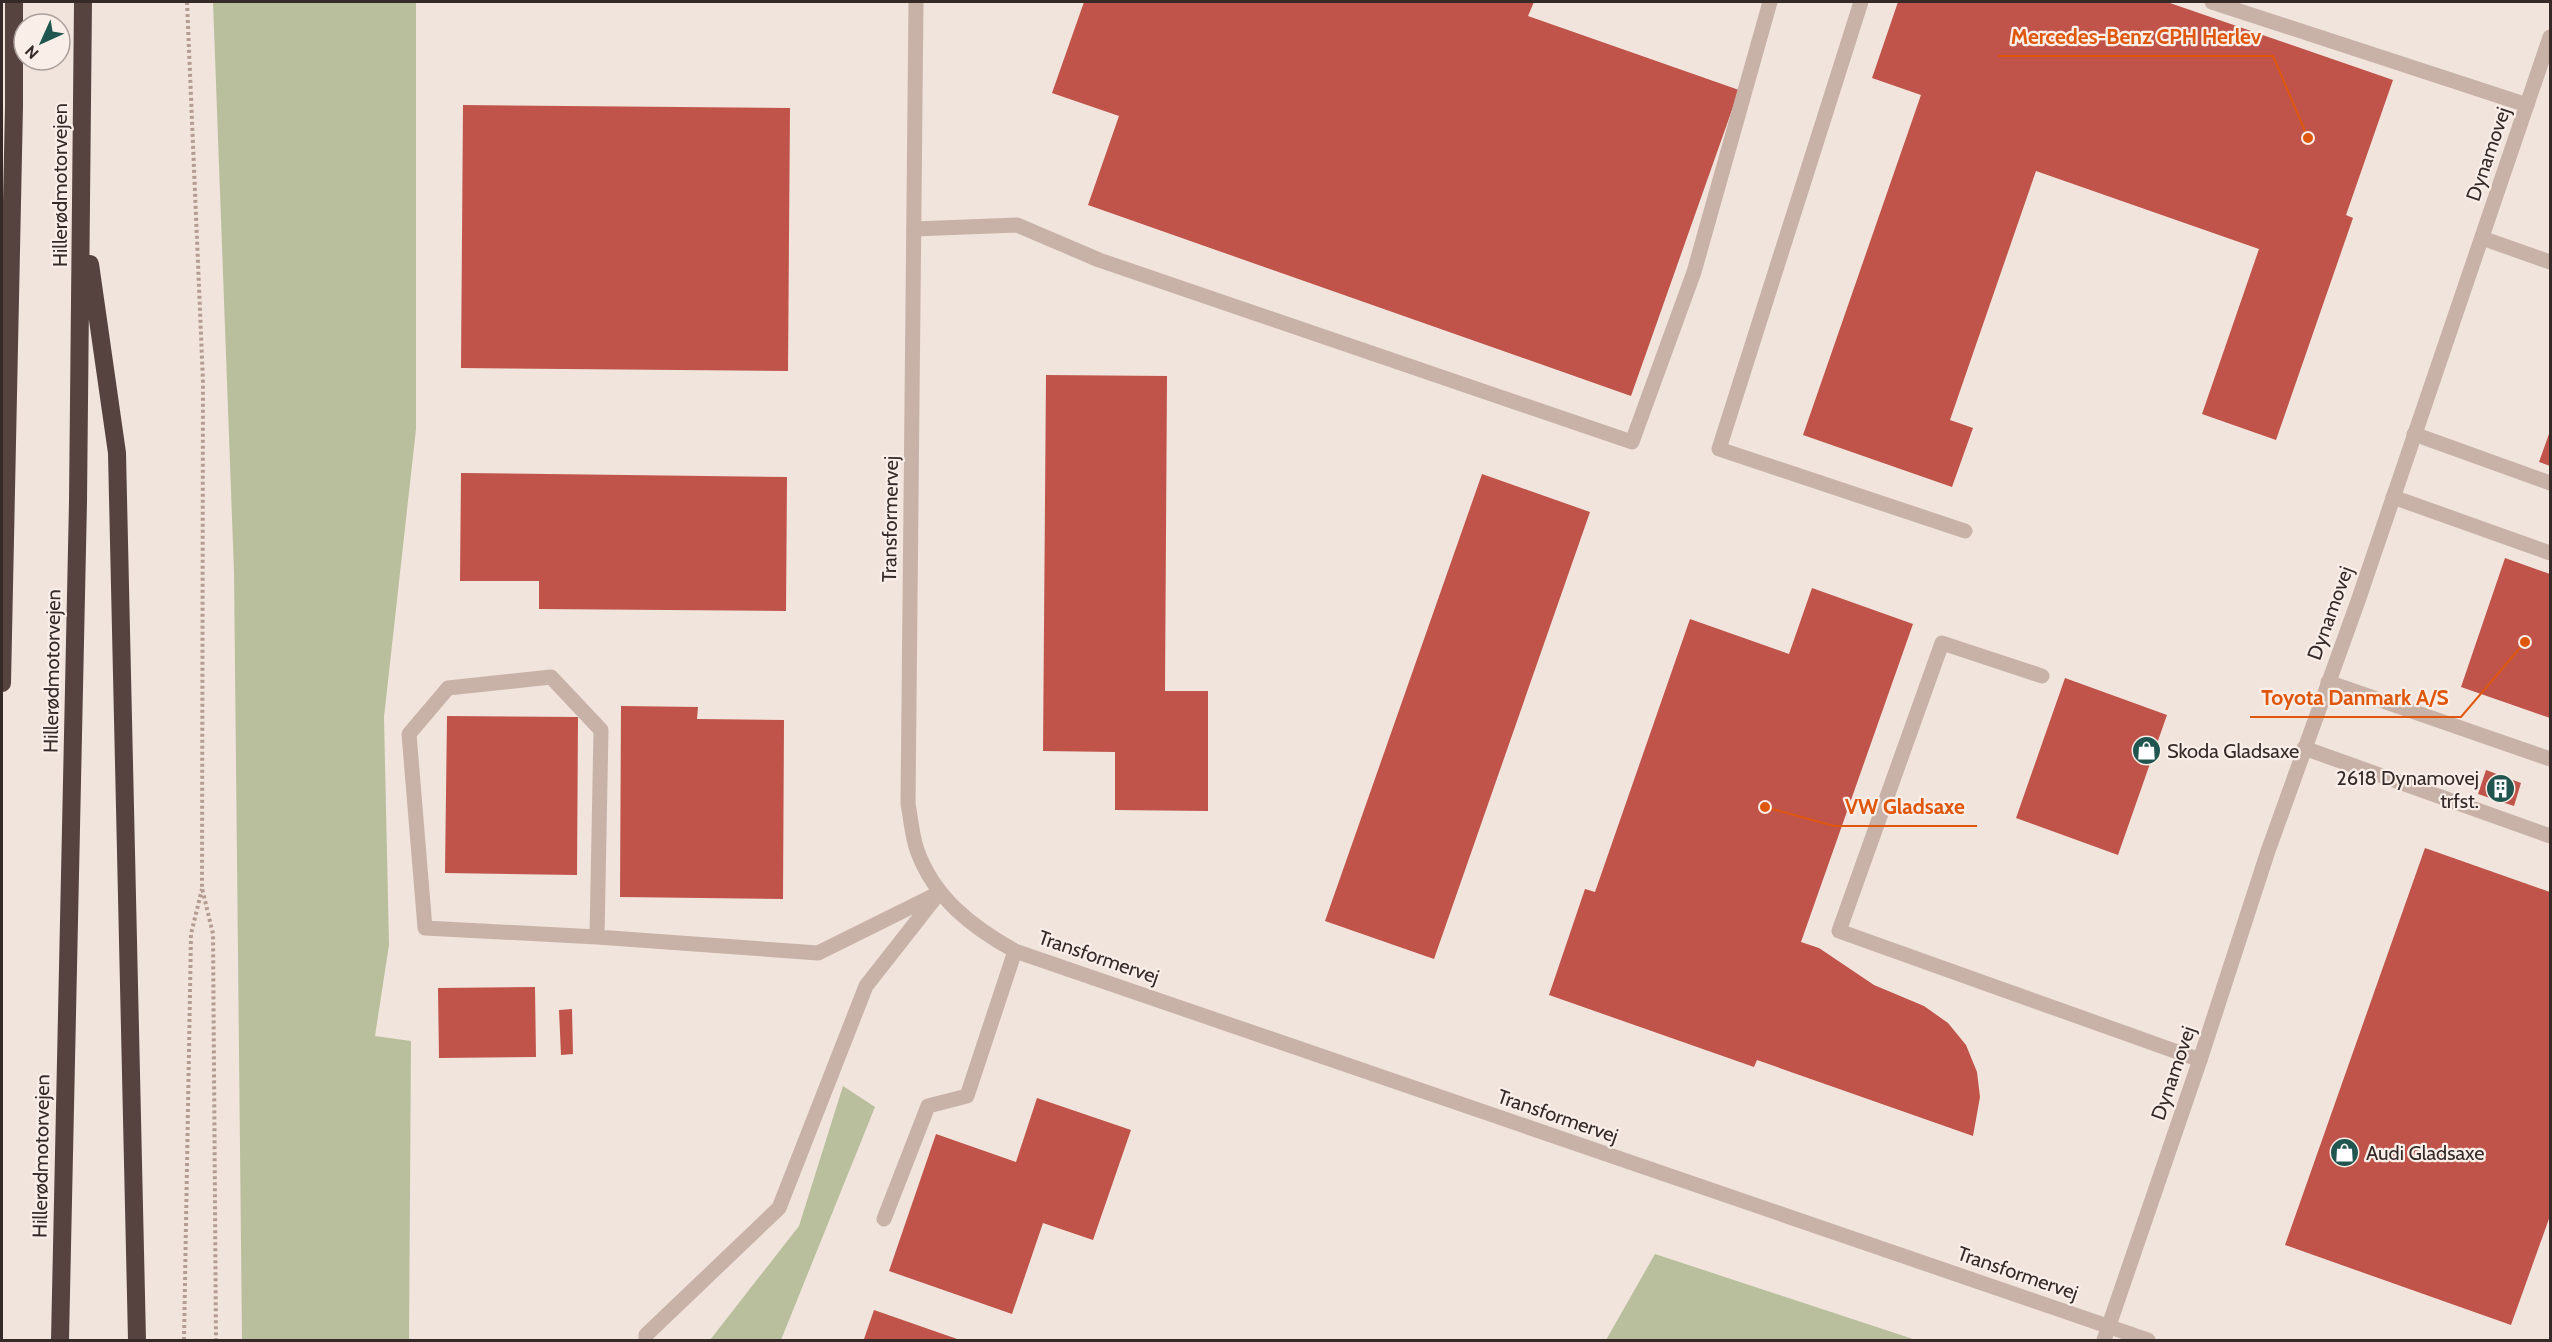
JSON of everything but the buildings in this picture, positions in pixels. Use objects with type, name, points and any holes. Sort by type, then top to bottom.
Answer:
[{"type":"highway","points":[[2,683],[14,106],[14,2]]},
{"type":"highway","name":"Hillerødmotorvejen","points":[[60,1341],[83,208],[83,2]]},
{"type":"highway","points":[[2,156],[14,106]]},
{"type":"highway","points":[[83,208],[117,453],[137,1341]]},
{"type":"street","name":"Transformervej","points":[[916,2],[908,804],[916,850],[939,893],[984,934],[1015,951],[2107,1334],[2148,1341]]},
{"type":"street","points":[[914,229],[1017,225],[1099,260],[1632,442],[1694,272],[1770,2]]},
{"type":"street","points":[[1861,2],[1719,449],[1965,531]]},
{"type":"street","points":[[2212,2],[2527,105]]},
{"type":"street","name":"Dynamovej","points":[[2107,1334],[2304,748],[2393,497],[2550,36]]},
{"type":"street","points":[[2482,238],[2550,262]]},
{"type":"street","points":[[2414,434],[2550,483]]},
{"type":"street","points":[[2393,497],[2550,553]]},
{"type":"street","points":[[2042,676],[1942,643],[1839,931],[2200,1060]]},
{"type":"street","points":[[597,937],[601,730],[551,677],[448,688],[409,735],[425,928],[597,937],[818,953],[939,893]]},
{"type":"street","points":[[2328,682],[2550,759]]},
{"type":"street","points":[[2304,748],[2550,836]]},
{"type":"street","points":[[646,1341],[646,1335],[779,1208],[866,986],[939,893]]},
{"type":"street","points":[[884,1219],[928,1106],[967,1096],[1015,951]]},
{"type":"path","points":[[184,1341],[191,934],[202,888],[203,382],[187,2]]},
{"type":"path","points":[[202,888],[213,934],[216,1341]]},
{"type":"green space","points":[[213,2],[416,2],[416,429],[384,717],[389,945],[375,1036],[411,1041],[409,1340],[242,1340],[234,572]]},
{"type":"green space","points":[[843,1086],[875,1107],[781,1340],[710,1340],[799,1226]]},
{"type":"green space","points":[[1655,1254],[1916,1340],[1606,1340]]},
{"type":"place","name":"Mercedes-Benz CPH Herlev","points":[[2308,138]]},
{"type":"place","name":"Toyota Danmark A/S","points":[[2525,642]]},
{"type":"place","name":"Skoda Gladsaxe","points":[[2146,751]]},
{"type":"place","name":"2618 Dynamovej trfst.","points":[[2500,789]]},
{"type":"place","name":"VW Gladsaxe","points":[[1765,807]]},
{"type":"place","name":"Audi Gladsaxe","points":[[2345,1153]]}]
